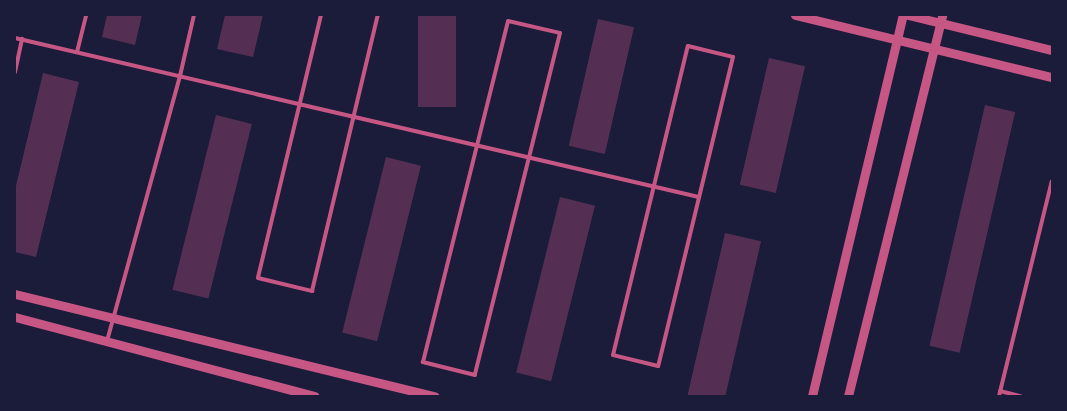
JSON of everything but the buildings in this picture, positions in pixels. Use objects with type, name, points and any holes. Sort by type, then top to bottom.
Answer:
[{"type":"street","points":[[794,15],[1052,77]]},
{"type":"street","points":[[812,396],[903,15]]},
{"type":"street","points":[[908,15],[941,19],[1052,50]]},
{"type":"street","points":[[848,396],[941,19]]},
{"type":"street","points":[[15,294],[436,396]]},
{"type":"street","points":[[15,317],[106,343],[314,396]]},
{"type":"lane","points":[[77,52],[86,15]]},
{"type":"lane","points":[[106,343],[180,76],[194,15]]},
{"type":"lane","points":[[321,15],[258,278],[312,291],[378,15]]},
{"type":"lane","points":[[508,21],[560,33],[530,157],[475,374],[423,362],[508,21]]},
{"type":"lane","points":[[15,38],[699,197]]},
{"type":"lane","points":[[15,72],[22,39]]},
{"type":"lane","points":[[688,46],[733,57],[658,366],[613,355],[654,186],[688,46]]},
{"type":"lane","points":[[1020,396],[999,394],[1052,181]]}]
